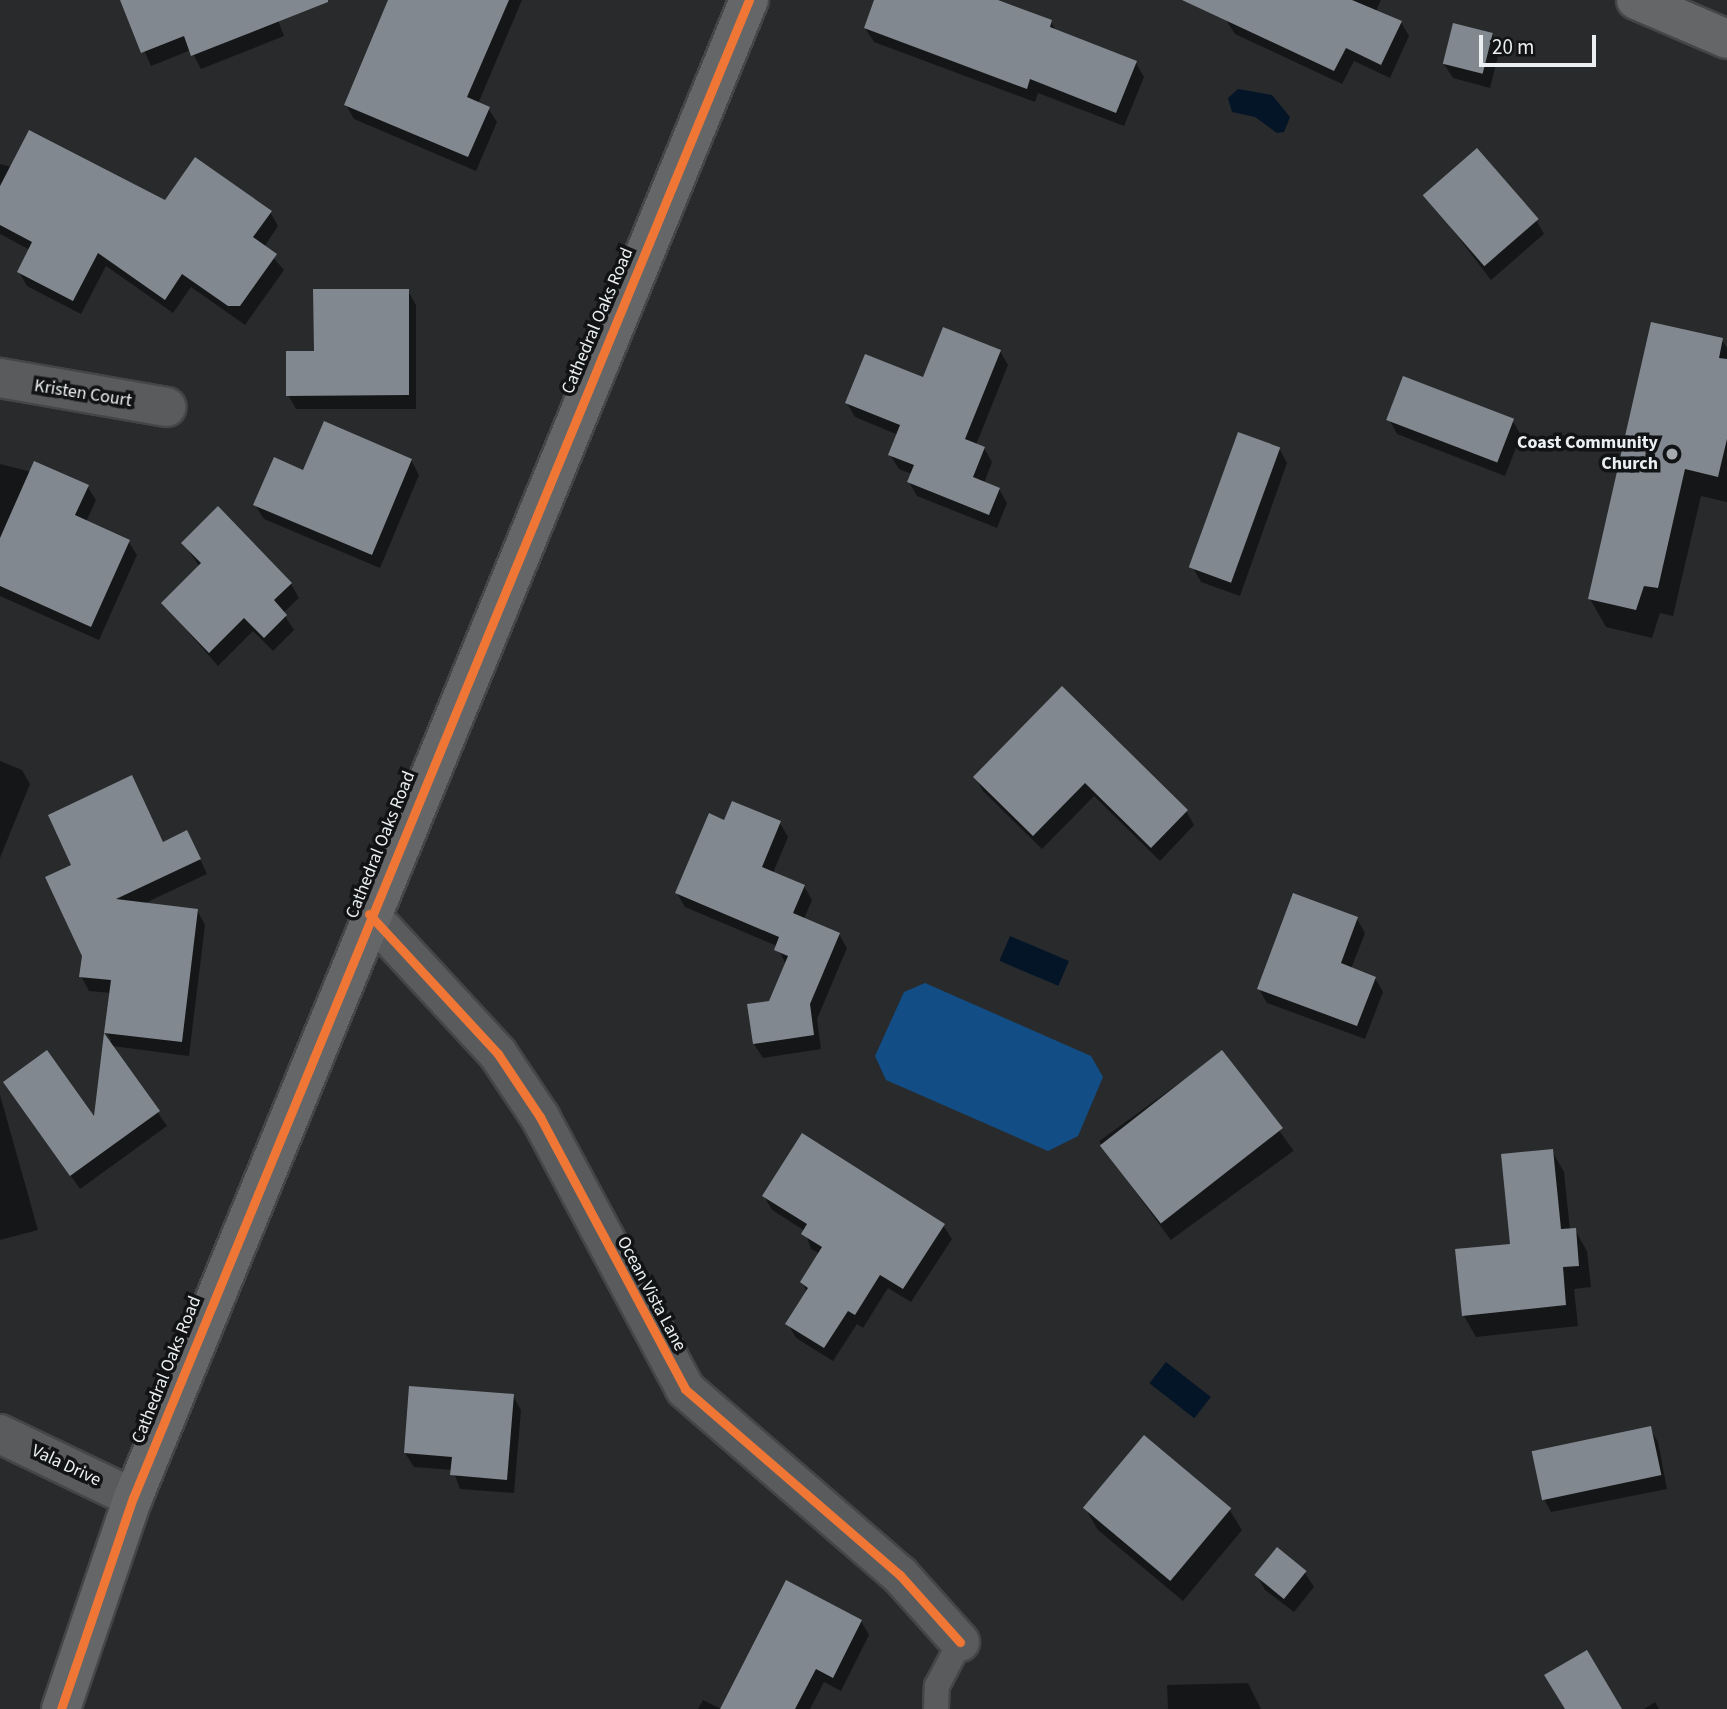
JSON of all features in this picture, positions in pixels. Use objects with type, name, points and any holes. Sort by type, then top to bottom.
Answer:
[{"type":"main road","name":"Cathedral Oaks Road","points":[[61,1709],[133,1498],[369,914],[748,0]]},
{"type":"main road","points":[[1636,0],[1727,39]]},
{"type":"street","name":"Kristen Court","points":[[0,378],[166,407]]},
{"type":"street","name":"Ocean Vista Lane","points":[[369,914],[498,1054],[526,1096],[685,1389],[900,1575],[960,1642]]},
{"type":"street","name":"Vala Drive","points":[[0,1434],[133,1498]]},
{"type":"lane","points":[[936,1709],[937,1686],[960,1642]]},
{"type":"shaded area","points":[[1238,89],[1272,95],[1290,117],[1284,132],[1277,133],[1255,117],[1232,112],[1228,98]]},
{"type":"shaded area","points":[[1010,936],[1069,961],[1058,986],[999,961]]},
{"type":"shaded area","points":[[925,983],[1091,1056],[1103,1077],[1078,1136],[1048,1151],[886,1080],[875,1056],[904,992]]},
{"type":"shaded area","points":[[1166,1362],[1211,1397],[1194,1418],[1149,1383]]},
{"type":"building","points":[[120,0],[328,2],[191,56],[184,36],[141,53]]},
{"type":"building","points":[[388,0],[509,0],[467,97],[490,107],[468,157],[344,105]]},
{"type":"building","points":[[874,0],[998,0],[1052,20],[1050,27],[1137,61],[1116,113],[1030,79],[1027,89],[864,28]]},
{"type":"building","points":[[1182,0],[1352,0],[1402,21],[1381,65],[1346,48],[1334,71]]},
{"type":"building","points":[[1453,23],[1493,33],[1483,74],[1443,64]]},
{"type":"building","points":[[29,130],[165,200],[195,157],[272,211],[253,237],[277,254],[240,306],[228,306],[182,274],[165,300],[98,253],[73,301],[17,272],[32,242],[0,225],[0,186]]},
{"type":"building","points":[[1477,148],[1539,219],[1484,266],[1423,195]]},
{"type":"building","points":[[313,289],[409,289],[409,395],[286,396],[286,351],[314,351]]},
{"type":"building","name":"Coast Community Church","points":[[1651,322],[1723,338],[1719,358],[1727,359],[1727,439],[1718,477],[1685,469],[1658,588],[1644,586],[1636,610],[1588,599]]},
{"type":"building","points":[[943,327],[1001,350],[965,439],[985,447],[973,477],[1000,488],[989,515],[907,482],[914,465],[888,455],[900,425],[845,403],[865,354],[923,377]]},
{"type":"building","points":[[1403,376],[1514,419],[1497,463],[1386,420]]},
{"type":"building","points":[[324,421],[412,459],[372,555],[253,505],[274,457],[303,470]]},
{"type":"building","points":[[1238,432],[1280,447],[1231,583],[1189,567]]},
{"type":"building","points":[[34,461],[89,485],[75,515],[130,540],[91,627],[0,586],[0,538]]},
{"type":"building","points":[[218,506],[292,583],[274,600],[287,615],[264,638],[244,618],[209,653],[161,603],[201,563],[181,543]]},
{"type":"building","points":[[1062,686],[1188,810],[1151,848],[1085,783],[1033,836],[973,777]]},
{"type":"building","points":[[132,775],[163,842],[187,830],[201,859],[116,899],[198,909],[182,1042],[104,1033],[111,980],[79,977],[82,956],[45,877],[71,865],[48,815]]},
{"type":"building","points":[[732,801],[781,821],[762,867],[805,885],[793,913],[840,933],[810,1004],[814,1035],[753,1044],[747,1004],[769,1001],[788,956],[774,950],[779,937],[675,893],[709,813],[724,820]]},
{"type":"building","points":[[1293,893],[1358,917],[1341,963],[1376,977],[1357,1026],[1257,989]]},
{"type":"building","points":[[104,1033],[160,1111],[70,1176],[3,1082],[47,1050],[94,1116]]},
{"type":"building","points":[[1222,1050],[1283,1128],[1161,1223],[1100,1145]]},
{"type":"building","points":[[802,1133],[945,1224],[903,1289],[880,1275],[855,1315],[848,1311],[824,1348],[785,1324],[808,1288],[800,1282],[822,1247],[801,1234],[807,1224],[762,1196]]},
{"type":"building","points":[[1553,1149],[1561,1229],[1576,1228],[1579,1266],[1563,1267],[1566,1305],[1462,1316],[1455,1249],[1510,1244],[1501,1154]]},
{"type":"building","points":[[409,1386],[514,1394],[507,1480],[450,1475],[452,1457],[404,1453]]},
{"type":"building","points":[[1651,1426],[1661,1475],[1542,1500],[1532,1451]]},
{"type":"building","points":[[1144,1435],[1231,1508],[1170,1581],[1083,1508]]},
{"type":"building","points":[[1277,1547],[1307,1571],[1284,1599],[1254,1575]]},
{"type":"building","points":[[786,1580],[862,1620],[833,1678],[816,1669],[795,1709],[720,1709]]},
{"type":"building","points":[[1587,1650],[1622,1709],[1565,1709],[1544,1675]]},
{"type":"cycle path","points":[[61,1709],[133,1498],[749,0]]},
{"type":"cycle path","points":[[369,914],[498,1054],[540,1117],[685,1389],[900,1575],[960,1642]]},
{"type":"place","name":"Coast Community Church","points":[[1672,454]]}]
